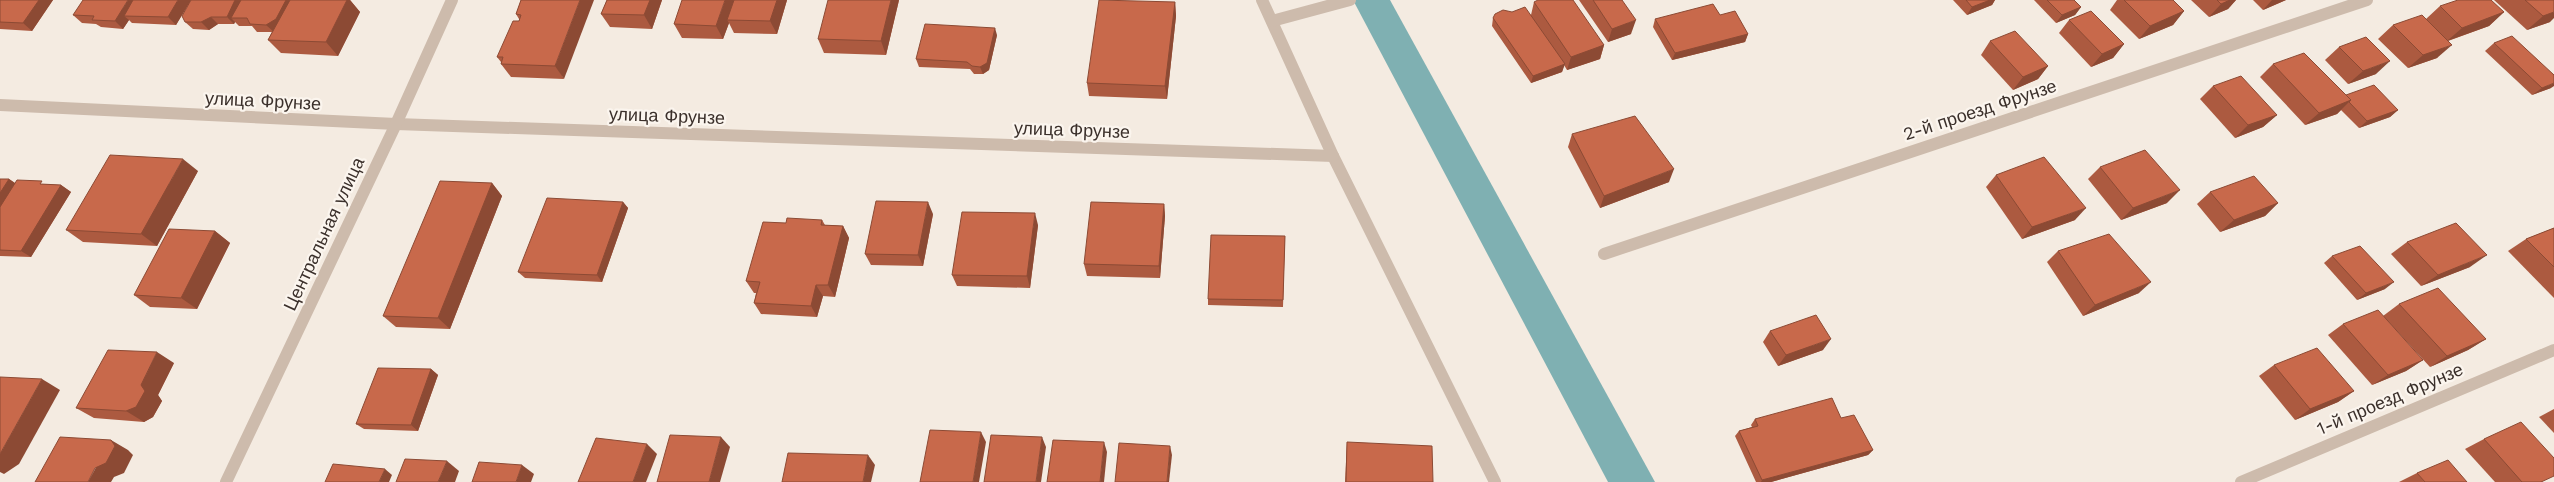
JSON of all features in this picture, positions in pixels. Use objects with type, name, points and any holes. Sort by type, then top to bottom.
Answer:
[{"type":"street","name":"Центральная улица","points":[[226,482],[396,124],[452,0]]},
{"type":"street","points":[[1262,0],[1333,156],[1495,482]]},
{"type":"street","points":[[1272,21],[1350,0]]},
{"type":"street","name":"2-й проезд Фрунзе","points":[[1604,254],[2368,0]]},
{"type":"street","name":"улица Фрунзе","points":[[0,105],[396,124],[1333,156]]},
{"type":"street","name":"1-й проезд Фрунзе","points":[[2241,482],[2554,350]]},
{"type":"building","points":[[0,0],[39,0],[23,23],[0,22]]},
{"type":"building","points":[[83,0],[128,0],[115,21],[92,20],[94,16],[73,15]]},
{"type":"building","points":[[133,0],[178,0],[168,17],[124,16]]},
{"type":"building","points":[[191,0],[235,0],[227,17],[211,17],[201,22],[185,22],[182,16]]},
{"type":"building","points":[[241,0],[286,0],[276,19],[266,25],[250,24],[247,18],[231,18]]},
{"type":"building","points":[[290,0],[347,0],[326,42],[268,40]]},
{"type":"building","points":[[521,0],[580,0],[555,66],[501,64],[503,57],[497,57],[513,21],[519,21],[521,15],[516,14]]},
{"type":"building","points":[[607,0],[650,0],[644,15],[601,14]]},
{"type":"building","points":[[682,0],[725,0],[716,26],[674,24]]},
{"type":"building","points":[[734,0],[777,0],[770,21],[727,20]]},
{"type":"building","points":[[828,0],[891,0],[881,41],[818,39]]},
{"type":"building","points":[[1099,0],[1175,2],[1165,86],[1087,83]]},
{"type":"building","points":[[1538,0],[1573,0],[1604,45],[1571,57],[1534,2]]},
{"type":"building","points":[[1593,0],[1622,0],[1636,20],[1612,29]]},
{"type":"building","points":[[1966,0],[1990,0],[1972,7]]},
{"type":"building","points":[[2047,0],[2074,0],[2081,7],[2062,15]]},
{"type":"building","points":[[2124,0],[2173,0],[2184,11],[2150,26]]},
{"type":"building","points":[[2217,0],[2230,0],[2221,4]]},
{"type":"building","points":[[2458,0],[2491,0],[2504,12],[2462,28],[2440,6]]},
{"type":"building","points":[[2525,0],[2554,0],[2554,12],[2543,16]]},
{"type":"building","points":[[1713,4],[1720,15],[1735,11],[1748,34],[1675,53],[1655,19]]},
{"type":"building","points":[[1525,7],[1565,64],[1533,76],[1493,18],[1495,14],[1503,10],[1512,12]]},
{"type":"building","points":[[2091,11],[2124,44],[2102,54],[2069,20]]},
{"type":"building","points":[[2422,15],[2452,45],[2423,55],[2393,25]]},
{"type":"building","points":[[925,24],[995,28],[987,63],[980,67],[972,66],[967,62],[916,59]]},
{"type":"building","points":[[2015,31],[2048,66],[2023,77],[1990,41]]},
{"type":"building","points":[[2512,36],[2554,75],[2554,83],[2542,88],[2494,43]]},
{"type":"building","points":[[2366,37],[2390,61],[2363,71],[2339,47]]},
{"type":"building","points":[[2304,53],[2351,100],[2319,113],[2273,64]]},
{"type":"building","points":[[2241,76],[2277,115],[2248,125],[2213,86]]},
{"type":"building","points":[[2374,85],[2398,110],[2367,121],[2349,102],[2351,100],[2346,95]]},
{"type":"building","points":[[1635,116],[1674,169],[1604,196],[1572,134]]},
{"type":"building","points":[[2145,150],[2180,190],[2133,208],[2100,167]]},
{"type":"building","points":[[110,155],[183,159],[141,234],[66,230]]},
{"type":"building","points":[[2044,157],[2086,208],[2032,227],[1996,175]]},
{"type":"building","points":[[2254,176],[2278,203],[2234,220],[2210,192]]},
{"type":"building","points":[[0,179],[9,179],[0,193]]},
{"type":"building","points":[[17,180],[42,181],[40,184],[61,185],[21,251],[0,250],[0,207]]},
{"type":"building","points":[[440,181],[492,183],[438,318],[383,316]]},
{"type":"building","points":[[547,198],[623,202],[597,275],[518,272]]},
{"type":"building","points":[[876,201],[928,202],[918,255],[865,254]]},
{"type":"building","points":[[1091,202],[1164,204],[1159,266],[1084,264]]},
{"type":"building","points":[[962,212],[1035,213],[1027,276],[952,275]]},
{"type":"building","points":[[787,218],[822,220],[821,225],[843,226],[828,285],[816,285],[811,306],[754,303],[760,282],[746,281],[763,222],[786,223]]},
{"type":"building","points":[[2456,223],[2487,255],[2438,275],[2407,242]]},
{"type":"building","points":[[2554,228],[2554,267],[2526,239]]},
{"type":"building","points":[[169,229],[215,231],[181,298],[134,295]]},
{"type":"building","points":[[2109,234],[2151,282],[2095,305],[2058,251]]},
{"type":"building","points":[[1211,235],[1285,236],[1283,300],[1208,299]]},
{"type":"building","points":[[2360,246],[2394,282],[2366,293],[2332,256]]},
{"type":"building","points":[[2438,288],[2486,339],[2447,356],[2399,304]]},
{"type":"building","points":[[2378,310],[2423,360],[2388,375],[2343,324]]},
{"type":"building","points":[[1816,315],[1831,339],[1786,355],[1770,331]]},
{"type":"building","points":[[2317,348],[2354,391],[2310,409],[2274,365]]},
{"type":"building","points":[[108,350],[157,352],[141,385],[145,391],[136,407],[126,411],[76,408]]},
{"type":"building","points":[[378,368],[431,369],[411,425],[356,424]]},
{"type":"building","points":[[0,377],[42,379],[0,454]]},
{"type":"building","points":[[1832,398],[1841,418],[1854,415],[1873,450],[1762,480],[1739,431],[1758,426],[1755,419]]},
{"type":"building","points":[[2521,422],[2554,458],[2554,476],[2541,482],[2522,482],[2484,439]]},
{"type":"building","points":[[930,430],[981,432],[973,482],[920,482]]},
{"type":"building","points":[[670,435],[721,437],[709,482],[657,482]]},
{"type":"building","points":[[991,435],[1042,437],[1036,482],[984,482]]},
{"type":"building","points":[[60,437],[111,440],[115,446],[106,463],[95,468],[88,482],[35,482]]},
{"type":"building","points":[[596,438],[647,444],[633,482],[578,482]]},
{"type":"building","points":[[1053,440],[1104,442],[1100,482],[1047,482]]},
{"type":"building","points":[[1347,442],[1432,446],[1433,482],[1346,482]]},
{"type":"building","points":[[1119,443],[1170,446],[1167,482],[1115,482]]},
{"type":"building","points":[[788,453],[868,455],[863,482],[782,482]]},
{"type":"building","points":[[405,459],[447,461],[438,482],[396,482]]},
{"type":"building","points":[[2448,460],[2467,482],[2425,482],[2417,473]]},
{"type":"building","points":[[479,462],[522,465],[516,482],[472,482]]},
{"type":"building","points":[[333,464],[385,469],[379,482],[325,482]]},
{"type":"waterway","points":[[1371,0],[1632,482]]}]
